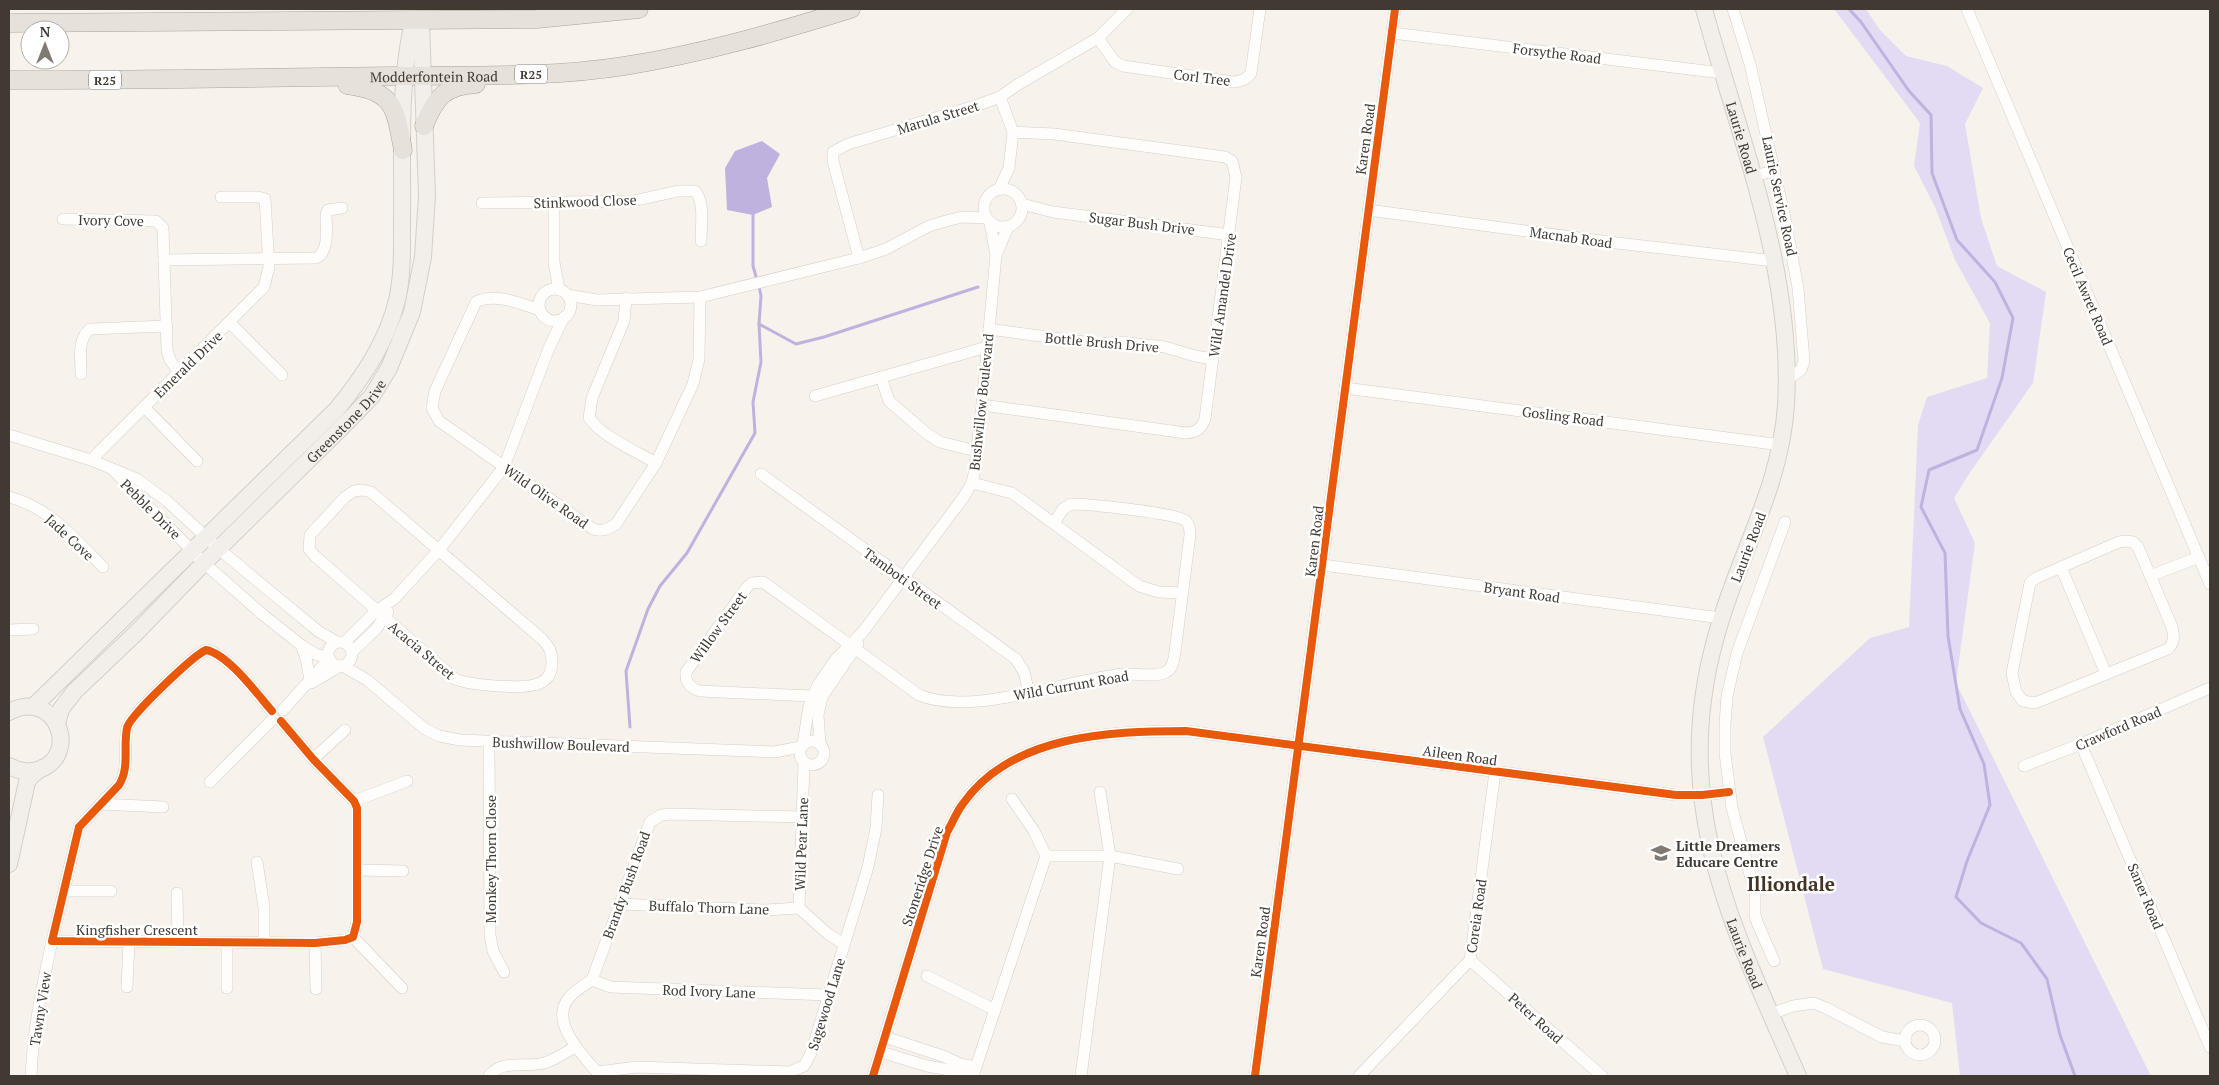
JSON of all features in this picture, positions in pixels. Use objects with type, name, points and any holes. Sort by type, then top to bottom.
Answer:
[{"type":"main road","points":[[9,24],[417,22],[537,19],[639,9]]},
{"type":"main road","name":"Modderfontein Road","points":[[9,80],[546,74],[623,66],[696,52],[779,31],[851,9]]},
{"type":"main road","name":"Laurie Road","points":[[1704,9],[1752,176],[1774,261],[1784,314],[1787,342],[1787,379],[1781,445],[1760,519],[1721,618],[1704,689],[1699,755],[1703,815],[1716,873],[1732,920],[1798,1076]]},
{"type":"main road","name":"Greenstone Drive","points":[[34,706],[337,408],[362,379],[374,357],[396,302],[403,265],[404,76],[406,52],[417,22]]},
{"type":"main road","name":"Greenstone Drive","points":[[57,724],[61,710],[75,690],[135,634],[347,422],[372,396],[389,368],[412,312],[424,257],[427,196],[422,76],[417,22]]},
{"type":"main road","points":[[424,126],[436,101],[450,89],[462,85],[524,79],[546,74]]},
{"type":"main road","points":[[202,79],[342,84],[375,90],[384,96],[394,111],[403,150]]},
{"type":"main road","points":[[9,712],[17,707],[34,706],[45,711],[57,724],[61,734],[61,744],[51,762],[31,776],[28,782],[9,864]]},
{"type":"main road","points":[[9,766],[24,772],[42,768]]},
{"type":"street","name":"Marula Street","points":[[859,258],[833,161],[833,152],[848,144],[1000,97],[1017,85],[1098,38],[1127,9]]},
{"type":"street","name":"Corl Tree","points":[[1098,38],[1115,62],[1123,66],[1233,82],[1242,81],[1251,72],[1260,9]]},
{"type":"street","name":"Karen Road","points":[[1255,1076],[1395,9]]},
{"type":"street","name":"Laurie Service Road","points":[[1733,9],[1750,64],[1775,171],[1798,288],[1804,334],[1804,361],[1801,370],[1787,379]]},
{"type":"street","name":"Cecil Awret Road","points":[[1966,9],[2210,584]]},
{"type":"street","name":"Forsythe Road","points":[[1392,33],[1722,73]]},
{"type":"street","points":[[999,189],[1009,168],[1013,132],[1000,97]]},
{"type":"street","name":"Wild Amandel Drive","points":[[982,405],[1186,433],[1195,432],[1202,427],[1205,419],[1230,235],[1236,177],[1232,161],[1225,157],[1034,132],[1013,132]]},
{"type":"street","points":[[962,216],[988,220],[1002,228],[1018,221],[1021,216],[1022,204],[1016,194],[1009,168]]},
{"type":"street","points":[[1752,176],[1775,171]]},
{"type":"street","points":[[544,294],[554,289],[596,300],[700,297],[859,258],[886,248],[929,226],[962,216],[999,189],[1005,189],[1016,194]]},
{"type":"street","name":"Stinkwood Close","points":[[482,203],[633,201],[678,192],[695,191],[699,196],[701,205],[701,241]]},
{"type":"street","name":"Emerald Drive","points":[[91,460],[264,287],[267,279],[268,258],[266,200],[258,197],[221,197]]},
{"type":"street","points":[[985,200],[984,212],[988,220]]},
{"type":"street","points":[[210,782],[309,682],[328,658],[328,650],[346,648],[381,615],[440,550],[504,467],[549,348],[570,304],[563,292],[554,262],[554,203]]},
{"type":"street","name":"Sugar Bush Drive","points":[[1022,204],[1053,212],[1230,235]]},
{"type":"street","points":[[179,372],[168,356],[164,260],[316,258],[320,256],[325,245],[326,214],[328,210],[342,208]]},
{"type":"street","name":"Macnab Road","points":[[1368,210],[1626,245],[1774,261]]},
{"type":"street","name":"Sugar Bush Drive","points":[[1021,216],[1053,212]]},
{"type":"street","name":"Ivory Cove","points":[[63,219],[151,220],[160,223],[163,228],[164,260]]},
{"type":"street","name":"Bushwillow Boulevard","points":[[988,220],[996,255]]},
{"type":"street","name":"Bushwillow Boulevard","points":[[328,658],[333,664],[341,666],[368,680],[425,728],[439,736],[489,742],[802,753],[816,697],[972,483],[982,405],[996,255],[1008,227]]},
{"type":"street","points":[[549,348],[550,320],[540,310],[539,305],[554,262]]},
{"type":"street","name":"Wild Olive Road","points":[[514,301],[544,294]]},
{"type":"street","name":"Wild Olive Road","points":[[540,310],[514,301],[492,298],[482,298],[476,302],[432,399],[432,408],[440,421],[593,529],[600,531],[609,529],[616,524],[656,463],[697,370],[700,297]]},
{"type":"street","points":[[626,298],[624,321],[592,398],[588,418],[593,424],[613,438],[656,463]]},
{"type":"street","points":[[550,320],[555,320],[596,300]]},
{"type":"street","points":[[230,323],[282,376]]},
{"type":"street","points":[[81,374],[81,341],[84,334],[90,329],[166,326]]},
{"type":"street","name":"Bottle Brush Drive","points":[[989,330],[1099,344],[1120,342],[1165,347],[1213,359]]},
{"type":"street","points":[[814,396],[987,347]]},
{"type":"street","points":[[881,377],[889,401],[895,408],[940,442],[976,451]]},
{"type":"street","name":"Gosling Road","points":[[1345,388],[1781,445]]},
{"type":"street","points":[[144,407],[197,461]]},
{"type":"street","name":"Pebble Drive","points":[[9,435],[91,460],[137,479],[167,501],[219,550]]},
{"type":"street","name":"Pebble Drive","points":[[111,468],[204,563]]},
{"type":"street","name":"Tamboti Street","points":[[761,474],[1016,658],[1024,672],[1029,693]]},
{"type":"street","points":[[972,483],[1012,493],[1139,586],[1159,592],[1182,593],[1190,535],[1189,526],[1185,520],[1166,515],[1071,504],[1063,509],[1054,523]]},
{"type":"street","name":"Acacia Street","points":[[362,490],[372,492],[440,550],[548,645],[552,651],[552,666],[549,676],[542,682],[533,686],[466,683],[455,679],[309,549],[310,535],[345,498],[354,491],[362,490]]},
{"type":"street","name":"Jade Cove","points":[[9,497],[37,507],[52,517],[103,567]]},
{"type":"street","points":[[1774,961],[1755,915],[1755,893],[1742,851],[1729,792],[1725,724],[1732,671],[1785,522]]},
{"type":"street","points":[[2119,542],[2133,542],[2138,547],[2172,627],[2174,640],[2168,649],[2036,704],[2024,702],[2016,692],[2013,682],[2013,667],[2027,590],[2030,583],[2036,578],[2060,567],[2119,542]]},
{"type":"street","name":"Bushwillow Boulevard","points":[[219,550],[318,631],[346,648],[368,680]]},
{"type":"street","points":[[2150,576],[2200,557]]},
{"type":"street","points":[[204,563],[262,614],[301,645],[316,654],[328,658]]},
{"type":"street","name":"Bryant Road","points":[[1323,565],[1721,618]]},
{"type":"street","points":[[2060,567],[2106,674]]},
{"type":"street","name":"Willow Street","points":[[816,697],[700,691],[690,687],[687,682],[686,672],[747,587],[758,582],[769,584],[853,646]]},
{"type":"street","name":"Wild Currunt Road","points":[[853,646],[919,695],[940,700],[989,700],[1124,674],[1166,672],[1173,662],[1182,593]]},
{"type":"street","points":[[9,630],[33,629]]},
{"type":"street","points":[[301,645],[306,658],[309,682]]},
{"type":"street","points":[[309,682],[348,663],[346,648]]},
{"type":"street","name":"Kingfisher Crescent","points":[[353,937],[345,940],[315,943],[52,941],[65,891],[76,835],[86,819],[124,778],[126,735],[130,720],[199,653],[206,650],[220,655],[354,801]]},
{"type":"street","name":"Crawford Road","points":[[2024,766],[2081,744],[2210,688]]},
{"type":"street","points":[[816,697],[820,744],[824,756],[816,765],[802,753],[810,741],[820,744]]},
{"type":"street","points":[[314,759],[344,730]]},
{"type":"street","name":"Stoneridge Drive","points":[[873,1076],[947,832],[962,805],[979,785],[1023,755],[1055,744],[1119,733],[1186,731],[1216,734]]},
{"type":"street","name":"Aileen Road","points":[[1216,734],[1676,796],[1702,796],[1729,792]]},
{"type":"street","name":"Monkey Thorn Close","points":[[489,742],[490,935],[493,951],[504,972]]},
{"type":"street","name":"Saner Road","points":[[2081,744],[2210,1047]]},
{"type":"street","name":"Wild Pear Lane","points":[[802,753],[804,783],[801,817],[799,908],[828,934],[844,944]]},
{"type":"street","name":"Wild Pear Lane","points":[[804,783],[810,771],[816,765]]},
{"type":"street","name":"Coreia Road","points":[[1359,1076],[1470,960],[1495,772]]},
{"type":"street","points":[[402,988],[353,937],[357,922],[358,870],[357,808],[354,801],[408,781]]},
{"type":"street","points":[[1081,1076],[1110,856],[1100,792]]},
{"type":"street","name":"Sagewood Lane","points":[[598,1074],[637,1068],[796,1070],[804,1066],[809,1059],[868,867],[876,828],[878,796]]},
{"type":"street","points":[[974,1072],[1046,856],[1034,831],[1012,799]]},
{"type":"street","points":[[100,804],[164,807]]},
{"type":"street","name":"Brandy Bush Road","points":[[592,980],[650,822],[660,815],[801,817]]},
{"type":"street","points":[[1046,856],[1110,856],[1178,869]]},
{"type":"street","points":[[257,862],[264,907],[264,942]]},
{"type":"street","points":[[358,870],[404,871]]},
{"type":"street","points":[[65,891],[111,891]]},
{"type":"street","points":[[177,893],[178,942]]},
{"type":"street","name":"Buffalo Thorn Lane","points":[[620,904],[766,910],[799,908]]},
{"type":"street","name":"Tawny View","points":[[31,1076],[38,1008],[52,941]]},
{"type":"street","points":[[127,987],[128,942]]},
{"type":"street","points":[[226,988],[227,942]]},
{"type":"street","points":[[315,943],[316,989]]},
{"type":"street","name":"Peter Road","points":[[1470,960],[1602,1076]]},
{"type":"street","points":[[927,976],[995,1010]]},
{"type":"street","points":[[592,980],[572,994],[563,1008],[564,1025],[576,1047],[598,1074]]},
{"type":"street","name":"Rod Ivory Lane","points":[[592,980],[612,987],[828,995]]},
{"type":"street","points":[[1771,1014],[1793,1006],[1814,1003],[1882,1038],[1905,1041]]},
{"type":"street","points":[[885,1037],[943,1056],[974,1072]]},
{"type":"street","points":[[488,1076],[496,1068],[503,1065],[549,1062],[576,1047]]},
{"type":"street","points":[[881,1052],[927,1066],[974,1072]]},
{"type":"shaded area","points":[[1834,9],[1866,9],[1880,30],[1906,56],[1947,66],[1983,88],[1965,124],[1981,218],[1997,266],[2046,292],[2033,383],[1954,498],[1975,543],[1956,683],[2151,1076],[1960,1076],[1952,1003],[1823,969],[1763,737],[1870,638],[1909,627],[1918,425],[1927,397],[1987,378],[1990,323],[1955,260],[1935,207],[1914,166],[1920,123]]},
{"type":"shaded area","points":[[762,141],[780,154],[767,178],[772,207],[753,215],[727,210],[725,168],[735,151]]},
{"type":"waterway","points":[[1849,9],[1861,22],[1909,91],[1931,115],[1932,173],[1957,240],[1995,282],[2013,318],[2002,378],[1977,450],[1929,470],[1921,507],[1945,553],[1948,636],[1960,709],[1984,764],[1990,805],[1967,861],[1956,897],[1981,923],[2021,943],[2047,979],[2060,1035],[2075,1076]]},
{"type":"waterway","points":[[753,215],[753,266],[757,280]]},
{"type":"waterway","points":[[630,727],[626,671],[648,609],[660,586],[687,553],[755,433],[753,402],[761,362],[759,324],[761,296],[759,286]]},
{"type":"waterway","points":[[759,324],[796,344],[824,337],[978,287]]},
{"type":"cycle path","points":[[1255,1076],[1395,9]]},
{"type":"cycle path","points":[[272,711],[233,667],[215,653],[206,650],[163,686],[138,711],[127,728],[125,764],[119,785],[79,827],[52,941],[315,943],[345,940],[353,937],[357,922],[357,808],[354,801],[313,759],[281,721]]},
{"type":"cycle path","points":[[873,1076],[947,832],[962,805],[982,782],[1006,764],[1034,751],[1063,742],[1094,736],[1156,731],[1186,731],[1676,795],[1729,792]]},
{"type":"place","name":"Little Dreamers Educare Centre","points":[[1661,853]]},
{"type":"district","name":"Illiondale","points":[[1791,883]]}]
